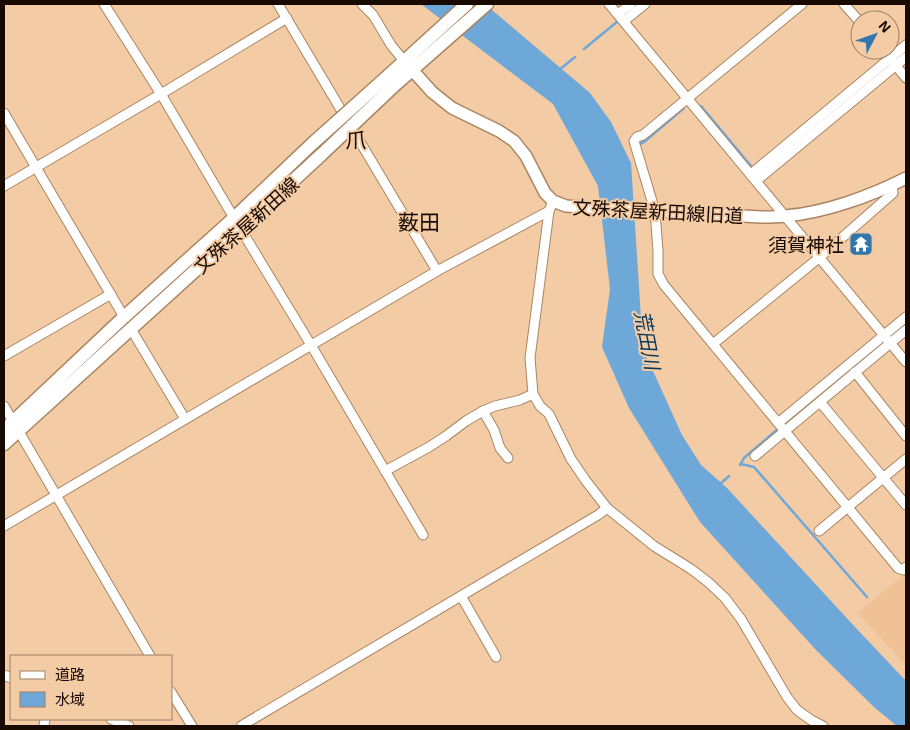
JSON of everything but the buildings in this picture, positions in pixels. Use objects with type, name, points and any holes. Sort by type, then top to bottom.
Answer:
[{"type":"main road","name":"文殊茶屋新田線","points":[[447,30],[467,4]]},
{"type":"main road","name":"文殊茶屋新田線","points":[[11,428],[131,329],[241,229],[322,154],[392,80],[447,30],[487,4]]},
{"type":"main road","name":"文殊茶屋新田線","points":[[4,444],[11,428],[124,317],[234,218],[313,143],[392,80]]},
{"type":"street","points":[[104,4],[161,94],[423,535]]},
{"type":"street","points":[[278,4],[437,271]]},
{"type":"street","points":[[362,4],[373,15],[391,45],[408,65]]},
{"type":"street","points":[[609,4],[906,362]]},
{"type":"street","points":[[621,18],[631,4]]},
{"type":"street","points":[[621,18],[645,4]]},
{"type":"street","points":[[802,4],[644,135],[637,137],[634,141],[652,211],[658,251],[658,274],[664,285],[847,508],[898,568],[904,570],[906,567]]},
{"type":"street","points":[[4,186],[287,18]]},
{"type":"street","points":[[754,178],[893,62],[906,45]]},
{"type":"street","points":[[893,62],[906,57]]},
{"type":"street","points":[[893,62],[906,78]]},
{"type":"street","name":"文殊茶屋新田線旧道","points":[[408,65],[432,92],[452,108],[499,131],[514,141],[526,156],[551,206],[761,217],[786,216],[827,209],[906,178]]},
{"type":"street","points":[[4,112],[124,317]]},
{"type":"street","points":[[714,344],[820,257],[893,193],[892,185]]},
{"type":"street","points":[[4,526],[551,206]]},
{"type":"street","points":[[551,206],[530,358],[533,394],[540,406],[549,414],[576,467],[607,508],[654,546],[691,569],[726,598],[741,619],[787,697],[797,710],[823,726]]},
{"type":"street","points":[[4,356],[111,294]]},
{"type":"street","points":[[755,456],[855,372],[906,317]]},
{"type":"street","points":[[131,329],[185,419]]},
{"type":"street","points":[[778,423],[887,339],[906,330]]},
{"type":"street","points":[[855,372],[906,436]]},
{"type":"street","points":[[385,471],[429,447],[483,411],[533,394]]},
{"type":"street","points":[[820,402],[906,506]]},
{"type":"street","points":[[4,406],[11,428],[56,495],[149,655]]},
{"type":"street","points":[[483,411],[494,430],[500,448],[508,458]]},
{"type":"street","points":[[819,531],[906,458]]},
{"type":"street","points":[[241,726],[607,508]]},
{"type":"street","points":[[461,596],[496,657]]},
{"type":"street","points":[[172,694],[192,726]]},
{"type":"street","points":[[114,720],[130,726]]},
{"type":"shaded area","points":[[906,573],[906,665],[858,613]]},
{"type":"water","points":[[421,4],[485,4],[590,93],[611,122],[631,163],[643,349],[682,435],[701,465],[727,488],[906,681],[906,726],[897,726],[875,708],[816,650],[700,522],[629,408],[602,347],[610,289],[598,186],[553,104]]},
{"type":"waterway","points":[[584,49],[618,21]]},
{"type":"waterway","points":[[559,70],[575,57]]},
{"type":"waterway","points":[[874,77],[887,67]]},
{"type":"waterway","points":[[701,106],[751,166]]},
{"type":"waterway","points":[[639,144],[644,142],[684,108]]},
{"type":"waterway","points":[[891,336],[906,323]]},
{"type":"waterway","points":[[784,424],[884,341]]},
{"type":"waterway","points":[[740,465],[744,458],[779,428]]},
{"type":"waterway","points":[[741,464],[754,467],[867,597]]},
{"type":"waterway","points":[[719,485],[729,476]]},
{"type":"place","name":"須賀神社","points":[[861,244]]},
{"type":"district","name":"爪","points":[[356,138]]},
{"type":"district","name":"薮田","points":[[419,221]]},
{"type":"water label","name":"荒田川","points":[[648,340]]}]
